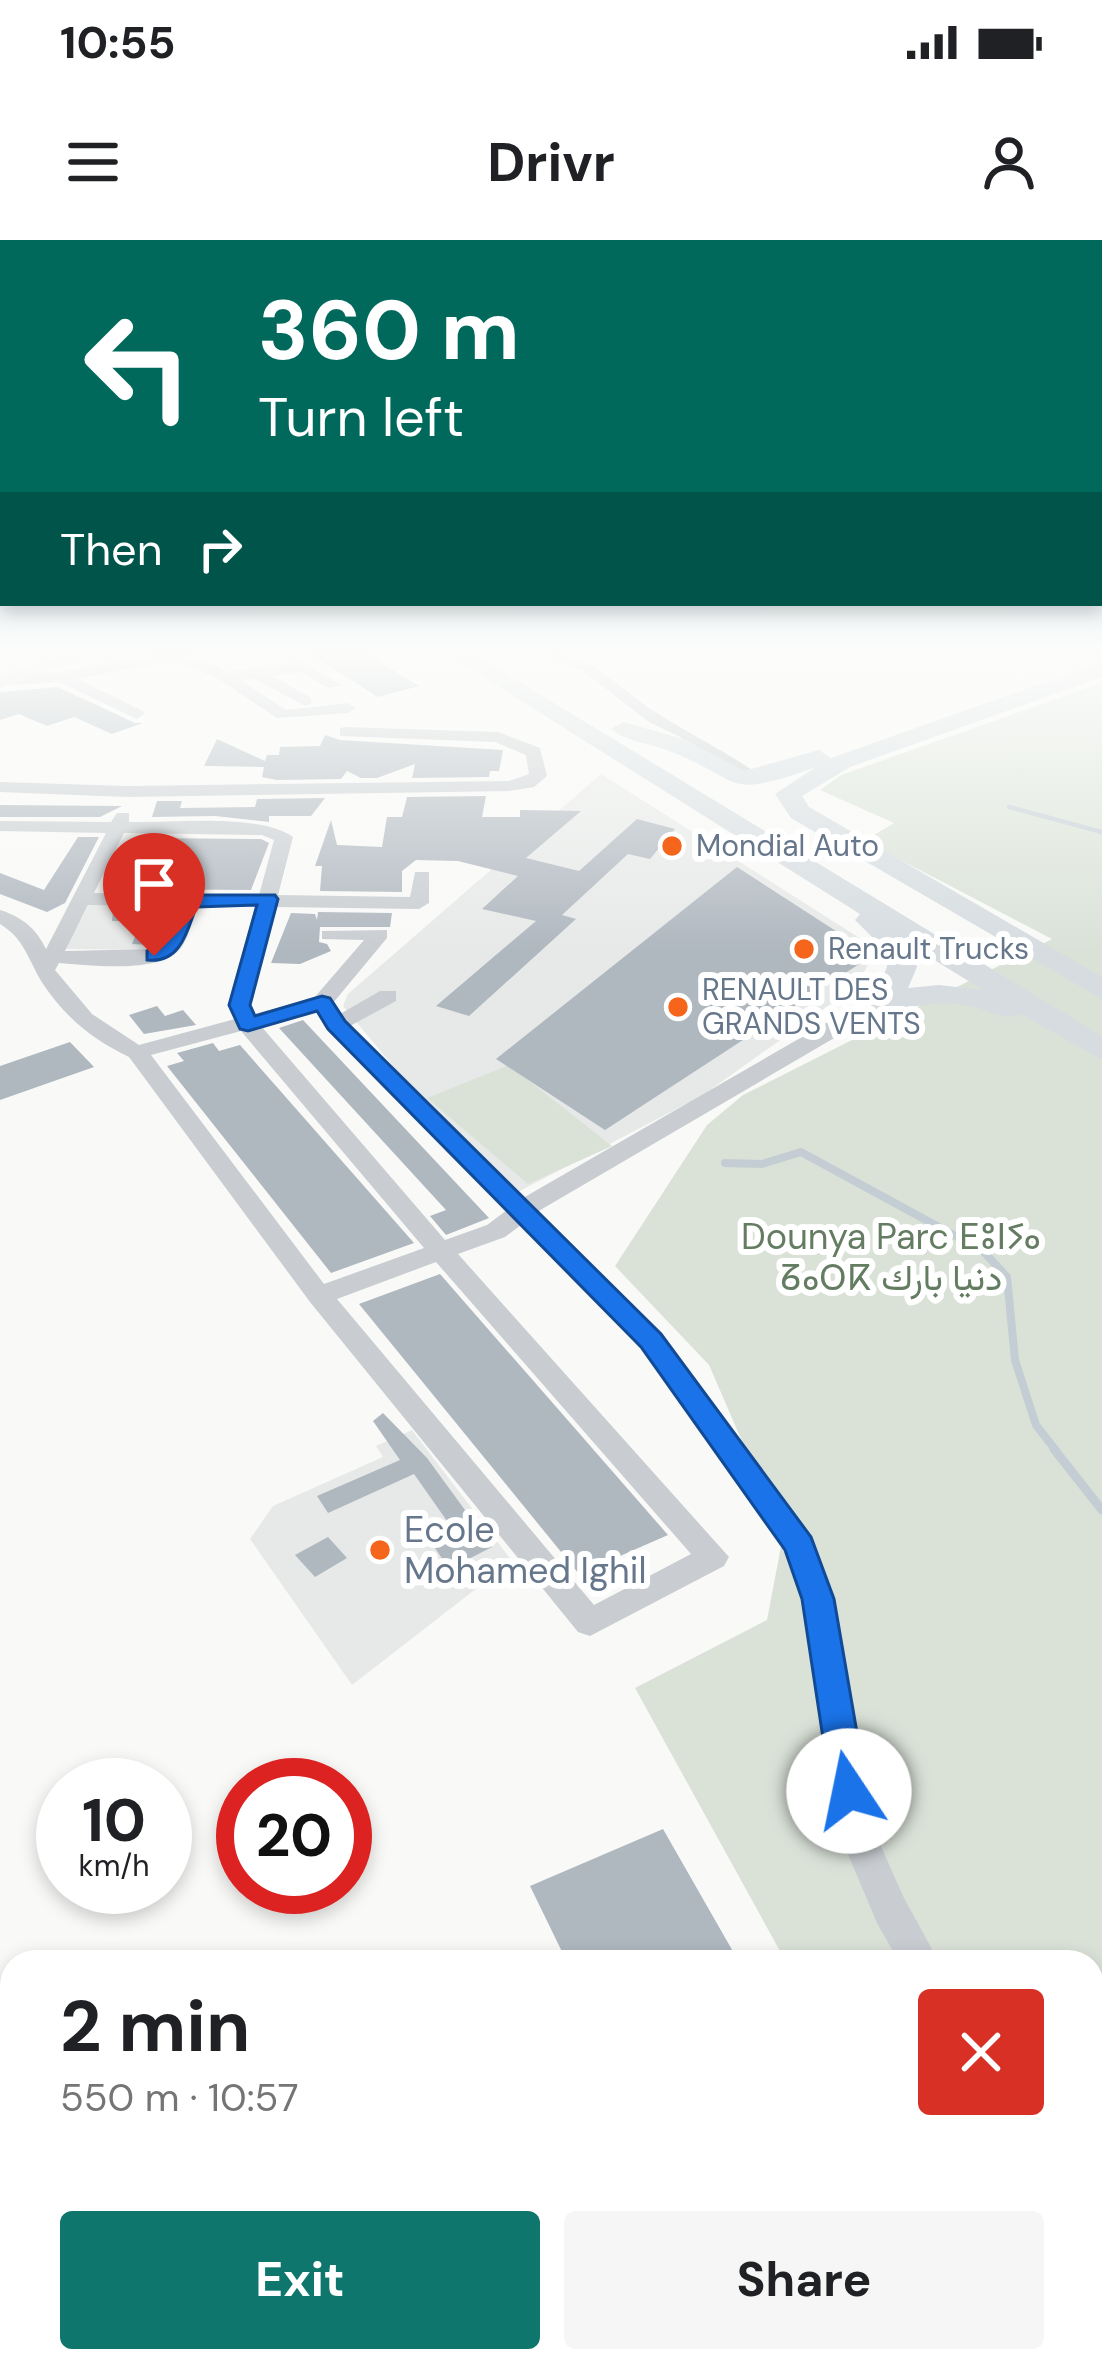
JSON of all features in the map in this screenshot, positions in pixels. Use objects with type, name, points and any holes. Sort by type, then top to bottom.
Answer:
[{"type":"highway","points":[[619,752],[1102,1050]]},
{"type":"highway","points":[[663,752],[1102,1012]]},
{"type":"highway","points":[[690,752],[733,778],[772,775],[842,752]]},
{"type":"highway","points":[[867,752],[793,788],[789,802],[1102,989]]},
{"type":"highway","points":[[654,774],[896,943],[902,967],[899,976],[869,1008]]},
{"type":"highway","points":[[869,1008],[915,995],[979,997],[1102,1061]]},
{"type":"street","points":[[0,787],[135,792],[325,784],[509,787],[538,776],[534,752]]},
{"type":"street","points":[[713,752],[734,769],[772,775]]},
{"type":"street","points":[[48,964],[135,792]]},
{"type":"street","points":[[0,826],[279,833],[285,845],[239,1005],[248,1025],[442,1253],[713,1557],[590,1623],[319,1296],[137,1052],[112,1042],[65,1003],[28,932],[0,916]]},
{"type":"street","points":[[80,899],[418,903],[422,876]]},
{"type":"street","points":[[48,964],[161,953],[173,942],[188,901]]},
{"type":"street","points":[[137,1052],[322,1003],[380,934],[329,935]]},
{"type":"street","points":[[336,1025],[388,996]]},
{"type":"street","points":[[322,1003],[336,1025],[651,1340],[800,1546],[818,1599],[857,1833],[913,1950]]},
{"type":"street","points":[[319,1296],[496,1231],[520,1208],[750,1072],[869,1008]]},
{"type":"shaded area","points":[[601,774],[877,949],[856,986],[703,1095],[514,1194],[418,1096],[343,1006],[348,994]]},
{"type":"shaded area","points":[[91,901],[175,903],[157,950],[65,949]]},
{"type":"shaded area","name":"Ecole Mohamed Ighil","points":[[412,1430],[512,1561],[352,1685],[250,1539],[273,1506],[383,1457],[376,1446]]},
{"type":"green space","name":"Dounya Parc ⴹⵓⵏⵢⴰ ⵒⴰⵔⴽ دنيا بارك","points":[[905,752],[1102,752],[1102,1950],[779,1950],[635,1688],[767,1620],[783,1536],[709,1365],[615,1266],[707,1125],[743,1095],[1052,939],[864,841],[894,823],[820,790],[841,775]]},
{"type":"green space","points":[[509,1065],[612,1146],[528,1184],[427,1098]]},
{"type":"building","points":[[211,752],[246,752],[265,761],[267,755],[503,752],[499,771],[490,771],[489,777],[412,778],[415,764],[377,778],[361,778],[347,771],[341,779],[277,780],[262,777],[264,767],[204,766]]},
{"type":"building","points":[[486,796],[482,817],[520,817],[520,810],[581,811],[526,858],[579,871],[637,819],[675,829],[650,859],[628,854],[562,915],[576,919],[469,1016],[436,1006],[536,921],[482,909],[518,876],[458,861],[416,860],[402,871],[402,892],[320,891],[322,866],[315,866],[331,820],[337,845],[382,847],[387,817],[402,817],[407,797]]},
{"type":"building","points":[[325,798],[311,816],[269,816],[269,822],[215,816],[152,817],[157,801],[182,801],[180,808],[255,807],[257,799]]},
{"type":"building","points":[[0,805],[122,806],[100,817],[0,817]]},
{"type":"building","points":[[78,837],[99,837],[65,903],[47,912],[0,894],[0,873],[44,890]]},
{"type":"building","points":[[145,838],[261,839],[269,843],[251,890],[117,889],[124,845]]},
{"type":"building","name":"RENAULT DES GRANDS VENTS","points":[[737,867],[873,955],[605,1130],[496,1059]]},
{"type":"building","points":[[113,910],[170,910],[153,945],[132,944],[142,921],[112,921]]},
{"type":"building","points":[[318,912],[392,913],[390,927],[320,927],[319,942],[331,951],[300,964],[271,963],[291,913],[315,914],[317,920]]},
{"type":"building","points":[[157,1006],[165,1016],[183,1010],[196,1025],[144,1034],[129,1015]]},
{"type":"building","points":[[303,1020],[489,1218],[446,1235],[430,1216],[446,1210],[279,1028]]},
{"type":"building","points":[[70,1042],[94,1067],[0,1100],[0,1066]]},
{"type":"building","points":[[213,1043],[219,1051],[240,1045],[414,1243],[331,1273],[167,1066],[184,1061],[177,1053]]},
{"type":"building","points":[[440,1274],[668,1535],[579,1574],[359,1304]]},
{"type":"building","points":[[383,1413],[427,1458],[492,1547],[449,1569],[435,1548],[459,1538],[414,1474],[328,1513],[317,1496],[400,1460],[373,1421]]},
{"type":"building","points":[[328,1537],[347,1558],[315,1577],[295,1555]]},
{"type":"building","points":[[663,1829],[732,1950],[561,1950],[530,1886]]},
{"type":"waterway","points":[[1009,807],[1102,832]]},
{"type":"waterway","points":[[725,1163],[762,1164],[801,1152],[983,1251],[1007,1277],[1015,1360],[1036,1425],[1057,1452]]},
{"type":"waterway","points":[[1054,1449],[1102,1510]]},
{"type":"place","name":"Mondial Auto","points":[[672,846]]},
{"type":"place","name":"Renault Trucks","points":[[804,949]]},
{"type":"place","name":"RENAULT DES GRANDS VENTS","points":[[678,1007]]},
{"type":"place","name":"Ecole Mohamed Ighil","points":[[380,1550]]},
{"type":"route","points":[[154,956],[171,946],[188,901],[268,899],[239,1005],[248,1025],[322,1003],[336,1025],[651,1340],[800,1546],[818,1599],[849,1791]]}]
